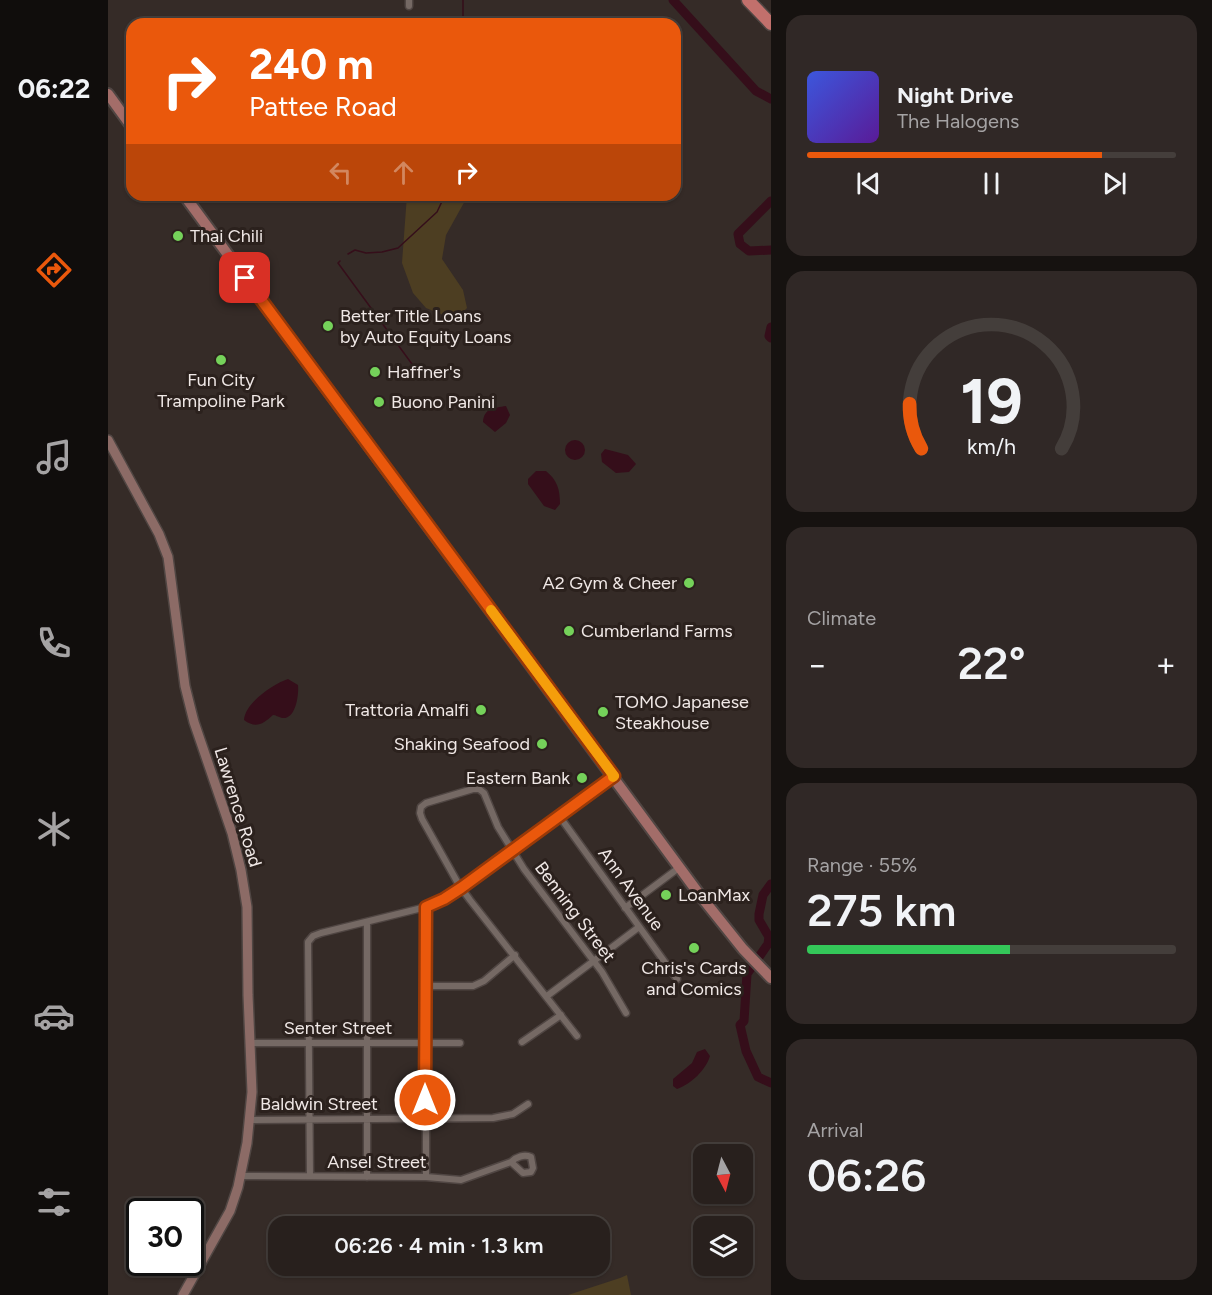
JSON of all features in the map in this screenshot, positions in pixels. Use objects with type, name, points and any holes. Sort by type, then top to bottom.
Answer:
[{"type":"highway","points":[[748,0],[771,24]]},
{"type":"main road","points":[[108,94],[126,119]]},
{"type":"main road","points":[[188,201],[716,916],[752,960],[771,978]]},
{"type":"street","name":"Lawrence Road","points":[[108,440],[155,526],[168,557],[185,686],[194,722],[232,833],[244,888],[251,1043],[250,1120],[235,1199],[225,1223],[183,1295]]},
{"type":"street","points":[[310,1176],[308,942],[321,933],[426,907],[444,899],[513,852],[614,776]]},
{"type":"street","name":"Benning Street","points":[[461,888],[422,819],[421,807],[431,801],[467,790],[479,789],[484,793],[498,827],[524,869],[612,987],[626,1013]]},
{"type":"street","name":"Ann Avenue","points":[[560,817],[677,979]]},
{"type":"street","points":[[626,908],[680,867]]},
{"type":"street","points":[[461,888],[577,1036]]},
{"type":"street","points":[[426,907],[426,1177]]},
{"type":"street","points":[[367,922],[367,1178]]},
{"type":"street","points":[[547,996],[639,927]]},
{"type":"street","points":[[426,986],[473,986],[484,981],[515,956]]},
{"type":"street","points":[[522,1042],[561,1015]]},
{"type":"street","name":"Senter Street","points":[[251,1043],[460,1043]]},
{"type":"street","name":"Baldwin Street","points":[[250,1120],[503,1117],[513,1114],[528,1104]]},
{"type":"street","name":"Ansel Street","points":[[241,1176],[464,1179],[511,1162]]},
{"type":"shaded area","points":[[407,201],[465,201],[446,235],[442,259],[463,290],[467,308],[458,317],[448,317],[426,308],[413,293],[402,263]]},
{"type":"shaded area","points":[[506,406],[510,415],[506,423],[495,432],[483,422],[485,414],[497,407]]},
{"type":"shaded area","points":[[575,440],[582,443],[585,450],[582,457],[575,460],[568,457],[565,450],[568,443]]},
{"type":"shaded area","points":[[605,449],[628,455],[636,464],[629,472],[616,473],[602,462],[601,454]]},
{"type":"shaded area","points":[[536,471],[546,471],[557,485],[560,504],[555,510],[544,506],[528,484],[528,479]]},
{"type":"shaded area","points":[[288,679],[298,685],[297,700],[291,715],[282,718],[273,715],[263,723],[256,725],[244,720],[254,701],[275,685]]},
{"type":"shaded area","points":[[705,1049],[710,1056],[701,1071],[682,1087],[677,1089],[673,1086],[673,1079],[692,1063],[697,1052]]},
{"type":"shaded area","points":[[627,1275],[631,1295],[568,1295],[620,1278]]},
{"type":"waterway","points":[[463,0],[463,18]]},
{"type":"waterway","points":[[673,0],[756,91],[771,99]]},
{"type":"waterway","points":[[348,254],[355,250],[366,253],[398,248],[437,212],[442,201]]},
{"type":"waterway","points":[[771,201],[738,234],[740,244],[749,251],[771,250]]},
{"type":"waterway","points":[[340,261],[338,263],[420,375]]},
{"type":"waterway","points":[[771,327],[769,336],[771,338]]},
{"type":"waterway","points":[[771,884],[763,895],[759,914],[759,920],[769,937],[768,944],[747,974],[744,1021],[740,1025],[746,1051],[758,1077],[771,1083]]},
{"type":"slow traffic","points":[[491,610],[613,777]]},
{"type":"place","name":"Thai Chili","points":[[178,236]]},
{"type":"place","name":"Better Title Loans by Auto Equity Loans","points":[[328,326]]},
{"type":"place","name":"Fun City Trampoline Park","points":[[221,360]]},
{"type":"place","name":"Haffner's","points":[[375,372]]},
{"type":"place","name":"Buono Panini","points":[[379,402]]},
{"type":"place","name":"A2 Gym & Cheer","points":[[689,583]]},
{"type":"place","name":"Cumberland Farms","points":[[569,631]]},
{"type":"place","name":"Trattoria Amalfi","points":[[481,710]]},
{"type":"place","name":"TOMO Japanese Steakhouse","points":[[603,712]]},
{"type":"place","name":"Shaking Seafood","points":[[542,744]]},
{"type":"place","name":"Eastern Bank","points":[[582,778]]},
{"type":"place","name":"LoanMax","points":[[666,895]]},
{"type":"place","name":"Chris's Cards and Comics","points":[[694,948]]},
{"type":"route","points":[[245,278],[614,776],[513,852],[444,899],[426,907],[425,1100]]}]
